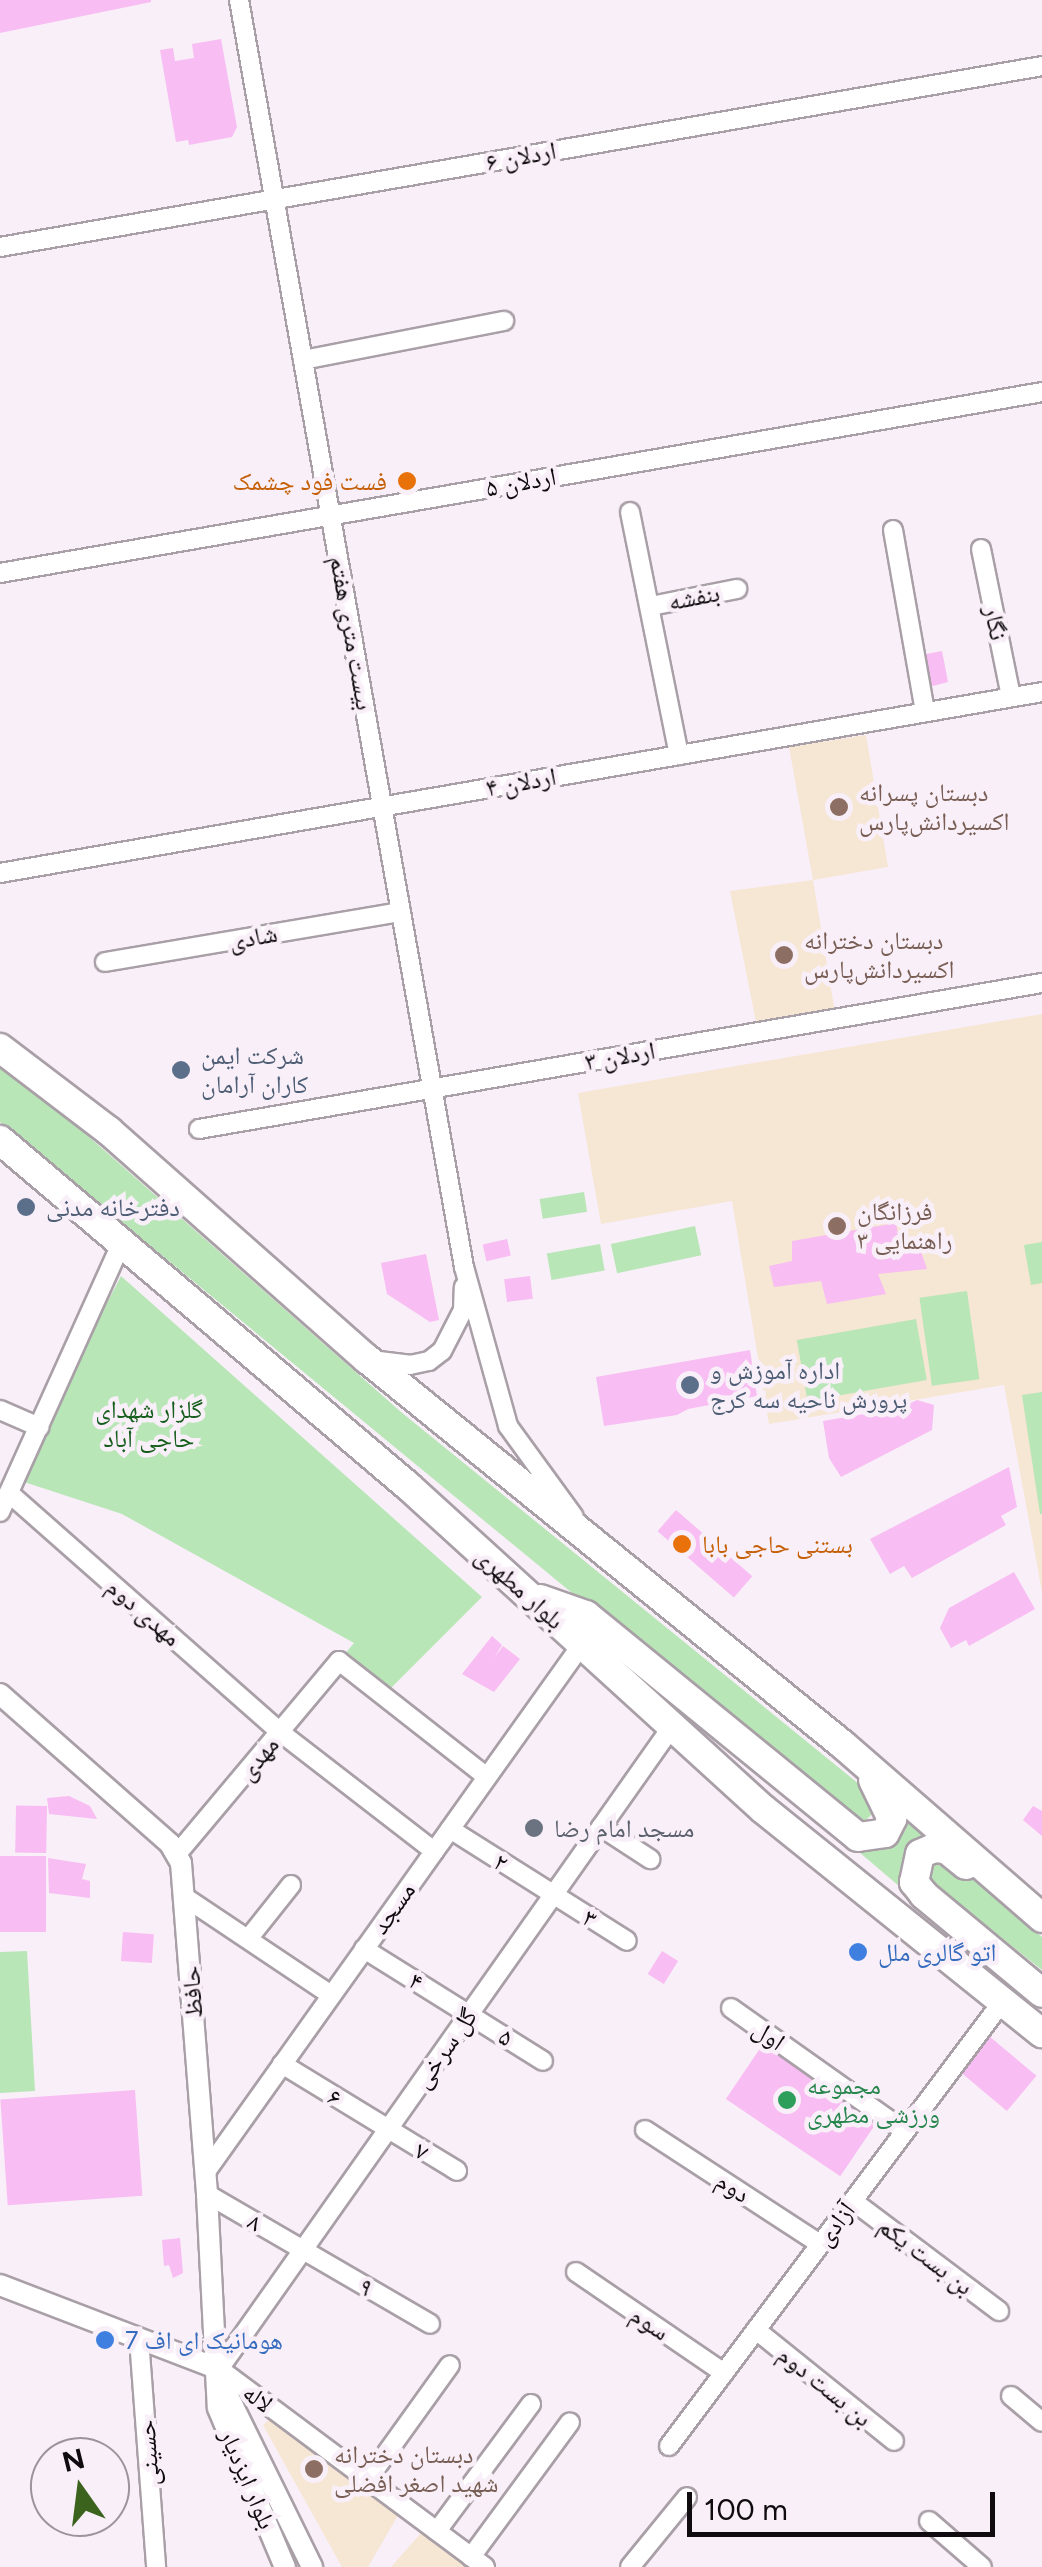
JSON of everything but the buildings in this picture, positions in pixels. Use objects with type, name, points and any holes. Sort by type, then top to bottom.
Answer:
[{"type":"main road","points":[[0,1048],[109,1131],[367,1359],[842,1744],[1036,1913]]},
{"type":"main road","name":"بلوار مطهری","points":[[0,1140],[408,1486],[763,1809],[1042,2033]]},
{"type":"main road","points":[[524,1593],[586,1615],[858,1837],[885,1832],[892,1819],[890,1808],[842,1744]]},
{"type":"main road","points":[[1036,1913],[1005,1897],[946,1850],[934,1848],[920,1854],[914,1865],[914,1882],[924,1895],[1042,1994]]},
{"type":"street","name":"بیست متری هفتم","points":[[240,0],[464,1267]]},
{"type":"street","name":"اردلان ۶","points":[[0,247],[1042,66]]},
{"type":"street","points":[[303,360],[504,322]]},
{"type":"street","name":"اردلان ۵","points":[[0,573],[1042,392]]},
{"type":"street","points":[[630,512],[679,755]]},
{"type":"street","points":[[893,530],[925,712]]},
{"type":"street","name":"نگار","points":[[981,548],[1010,697]]},
{"type":"street","name":"بنفشه","points":[[651,606],[737,589]]},
{"type":"street","name":"اردلان ۴","points":[[0,873],[1042,692]]},
{"type":"street","name":"شادی","points":[[105,962],[401,912]]},
{"type":"street","name":"اردلان ۳","points":[[199,1129],[1042,983]]},
{"type":"street","points":[[0,1512],[121,1244]]},
{"type":"street","points":[[367,1359],[410,1365],[429,1361],[442,1351],[463,1310],[464,1267]]},
{"type":"street","points":[[464,1267],[508,1426],[593,1540]]},
{"type":"street","points":[[0,1410],[38,1428]]},
{"type":"street","name":"مهدی دوم","points":[[9,1493],[280,1732]]},
{"type":"street","name":"مسجد","points":[[206,2183],[282,2064],[582,1644]]},
{"type":"street","name":"مهدی","points":[[177,1854],[339,1661],[487,1777]]},
{"type":"street","points":[[0,1694],[177,1854]]},
{"type":"street","name":"گل سرخی","points":[[219,2368],[671,1728]]},
{"type":"street","points":[[280,1732],[434,1851]]},
{"type":"street","points":[[601,1827],[650,1859]]},
{"type":"street","name":"۲","points":[[450,1829],[552,1896]]},
{"type":"street","name":"حافظ","points":[[177,1854],[186,1898],[219,2368]]},
{"type":"street","points":[[248,1939],[291,1886]]},
{"type":"street","name":"۳","points":[[552,1896],[627,1941]]},
{"type":"street","points":[[186,1898],[332,1995]]},
{"type":"street","name":"۴","points":[[364,1949],[468,2014]]},
{"type":"street","name":"آزادی","points":[[669,2446],[1002,2002]]},
{"type":"street","name":"اول","points":[[731,2008],[906,2131]]},
{"type":"street","name":"۵","points":[[468,2014],[543,2060]]},
{"type":"street","name":"۶","points":[[282,2064],[386,2131]]},
{"type":"street","name":"دوم","points":[[645,2130],[820,2244]]},
{"type":"street","name":"۷","points":[[386,2131],[456,2170]]},
{"type":"street","name":"۸","points":[[206,2183],[303,2250]]},
{"type":"street","name":"بن بست یکم","points":[[852,2201],[999,2311]]},
{"type":"street","name":"۹","points":[[303,2250],[430,2324]]},
{"type":"street","name":"سوم","points":[[576,2272],[724,2373]]},
{"type":"street","name":"لاله","points":[[0,2286],[219,2368],[478,2562]]},
{"type":"street","name":"بن بست دوم","points":[[756,2330],[894,2441]]},
{"type":"street","name":"حسینی","points":[[139,2339],[156,2567]]},
{"type":"street","points":[[368,2479],[450,2365]]},
{"type":"street","name":"بلوار ایزدیار","points":[[219,2368],[218,2408],[284,2567]]},
{"type":"street","name":"بلوار ایزدیار","points":[[219,2368],[230,2402],[312,2567]]},
{"type":"street","points":[[1012,2396],[1042,2422]]},
{"type":"street","points":[[437,2531],[530,2404]]},
{"type":"street","points":[[478,2562],[570,2422]]},
{"type":"street","points":[[630,2567],[687,2497]]},
{"type":"street","points":[[929,2521],[982,2567]]},
{"type":"shaded area","name":"دبستان پسرانه اکسیر‌دانش‌پارس","points":[[866,735],[888,867],[813,880],[789,747]]},
{"type":"shaded area","name":"دبستان دخترانه اکسیردانش‌پارس","points":[[813,880],[836,1019],[758,1032],[730,891]]},
{"type":"shaded area","points":[[1042,1014],[1042,1592],[1004,1385],[769,1424],[732,1201],[601,1224],[578,1093]]},
{"type":"shaded area","name":"دبستان دخترانه شهید اصغر افضلی","points":[[272,2417],[400,2512],[368,2567],[342,2567],[263,2425]]},
{"type":"shaded area","points":[[422,2532],[471,2567],[391,2567]]},
{"type":"green space","points":[[0,1067],[62,1113],[401,1412],[859,1784],[873,1813],[866,1820],[850,1822],[0,1122]]},
{"type":"green space","points":[[584,1192],[587,1212],[543,1219],[540,1199]]},
{"type":"green space","points":[[695,1226],[701,1255],[617,1273],[611,1244]]},
{"type":"green space","points":[[1042,1242],[1042,1283],[1031,1285],[1024,1245]]},
{"type":"green space","points":[[600,1244],[605,1271],[552,1280],[547,1253]]},
{"type":"green space","name":"گلزار شهدای حاجی آباد","points":[[121,1276],[482,1597],[383,1696],[339,1661],[354,1643],[122,1514],[15,1479]]},
{"type":"green space","points":[[967,1291],[979,1379],[932,1386],[919,1298]]},
{"type":"green space","points":[[916,1319],[927,1380],[808,1401],[797,1340]]},
{"type":"green space","points":[[1042,1392],[1042,1514],[1040,1514],[1022,1395]]},
{"type":"green space","points":[[911,1815],[928,1831],[914,1845],[913,1898],[852,1846],[891,1842],[905,1831]]},
{"type":"green space","points":[[949,1863],[986,1887],[1042,1937],[1042,1970],[927,1879],[932,1865]]},
{"type":"green space","points":[[27,1951],[35,2091],[0,2093],[0,1952]]},
{"type":"place","name":"فست فود چشمک","points":[[407,481]]},
{"type":"place","name":"دبستان پسرانه اکسیر‌دانش‌پارس","points":[[839,807]]},
{"type":"place","name":"دبستان دخترانه اکسیردانش‌پارس","points":[[784,955]]},
{"type":"place","name":"شرکت ایمن کاران آرامان","points":[[181,1070]]},
{"type":"place","name":"دفترخانه مدنی","points":[[26,1207]]},
{"type":"place","name":"فرزانگان ۳ راهنمایی","points":[[837,1226]]},
{"type":"place","name":"اداره آموزش و پرورش ناحیه سه کرج","points":[[690,1385]]},
{"type":"place","name":"بستنی حاجی بابا","points":[[682,1544]]},
{"type":"place","name":"مسجد امام رضا","points":[[534,1828]]},
{"type":"place","name":"اتو گالری ملل","points":[[858,1952]]},
{"type":"place","name":"مجموعه ورزشی مطهری","points":[[787,2100]]},
{"type":"place","name":"هومانیک ای اف 7","points":[[105,2340]]},
{"type":"place","name":"دبستان دخترانه شهید اصغر افضلی","points":[[314,2469]]}]
